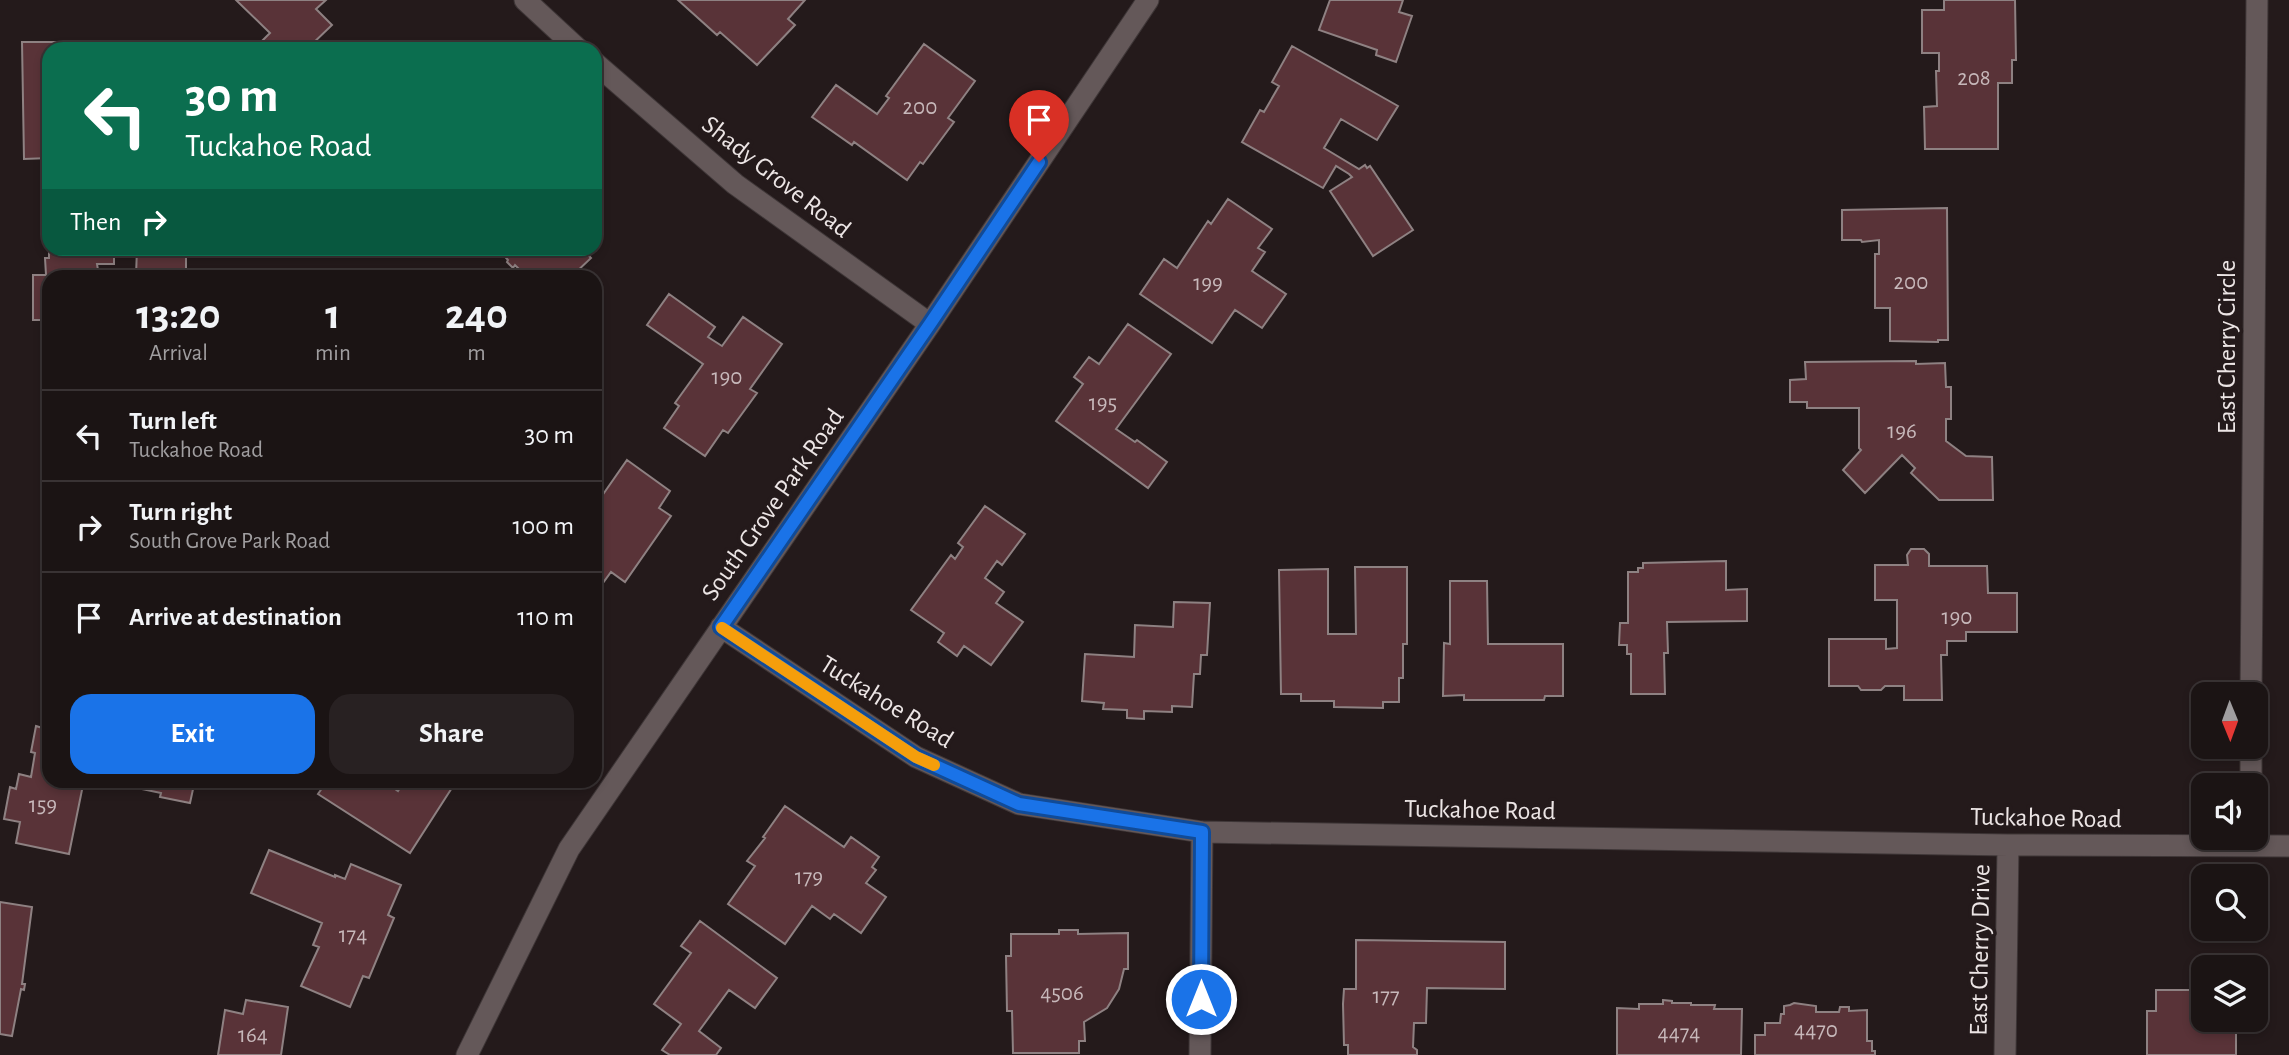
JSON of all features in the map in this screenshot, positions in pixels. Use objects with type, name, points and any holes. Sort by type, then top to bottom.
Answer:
[{"type":"street","points":[[525,0],[570,42]]},
{"type":"street","name":"South Grove Park Road","points":[[467,1055],[569,849],[930,324],[1148,0]]},
{"type":"street","name":"East Cherry Circle","points":[[2251,682],[2257,0]]},
{"type":"street","name":"Shady Grove Road","points":[[602,69],[735,184],[930,324]]},
{"type":"street","name":"Tuckahoe Road","points":[[721,627],[916,757],[1019,804],[1202,832],[2008,845],[2191,843]]},
{"type":"street","points":[[1200,1055],[1202,832]]},
{"type":"street","name":"Tuckahoe Road","points":[[2268,844],[2289,846]]},
{"type":"street","name":"East Cherry Drive","points":[[2005,1055],[2008,845]]},
{"type":"building","points":[[236,0],[326,0],[316,9],[332,25],[314,42],[261,42],[270,33]]},
{"type":"building","points":[[678,0],[805,0],[788,19],[795,25],[757,65],[720,32],[717,35]]},
{"type":"building","points":[[1330,0],[1403,0],[1399,12],[1412,16],[1396,62],[1376,55],[1377,50],[1319,30]]},
{"type":"building","points":[[1944,0],[2015,0],[2016,60],[2012,60],[2012,83],[1998,83],[1998,149],[1925,149],[1924,107],[1937,106],[1936,71],[1939,71],[1939,53],[1922,53],[1922,10],[1944,10]]},
{"type":"building","points":[[22,42],[42,42],[42,158],[24,159]]},
{"type":"building","points":[[924,44],[975,81],[948,118],[954,122],[923,164],[920,162],[907,180],[854,142],[852,145],[812,117],[836,85],[877,114],[889,98],[886,96]]},
{"type":"building","points":[[1292,46],[1398,106],[1377,140],[1341,119],[1324,148],[1359,169],[1365,165],[1367,168],[1370,166],[1413,230],[1373,256],[1330,191],[1352,177],[1349,174],[1336,166],[1323,188],[1242,142],[1260,110],[1264,112],[1279,86],[1272,82]]},
{"type":"building","points":[[1228,199],[1272,229],[1258,248],[1265,252],[1252,271],[1286,294],[1262,328],[1235,310],[1212,343],[1140,294],[1164,259],[1177,268],[1208,221],[1211,224]]},
{"type":"building","points":[[1947,208],[1948,340],[1890,341],[1890,308],[1875,308],[1875,254],[1879,254],[1879,240],[1842,240],[1842,210]]},
{"type":"building","points":[[114,256],[114,264],[97,264],[98,270],[46,270],[45,258]]},
{"type":"building","points":[[137,256],[186,256],[186,270],[136,270]]},
{"type":"building","points":[[504,256],[591,258],[578,270],[520,270],[515,265],[513,268]]},
{"type":"building","points":[[33,275],[42,275],[42,320],[33,320]]},
{"type":"building","points":[[669,294],[715,327],[708,337],[722,346],[743,317],[782,344],[750,389],[757,393],[728,433],[723,430],[705,456],[664,428],[679,406],[675,403],[703,364],[647,325]]},
{"type":"building","points":[[1128,324],[1171,354],[1116,429],[1135,442],[1137,440],[1167,462],[1148,488],[1056,421],[1083,384],[1074,377],[1089,357],[1099,364]]},
{"type":"building","points":[[1916,361],[1916,364],[1945,363],[1946,387],[1951,387],[1951,419],[1946,419],[1946,441],[1966,456],[1992,457],[1993,500],[1939,500],[1911,473],[1915,468],[1902,455],[1865,493],[1843,470],[1861,450],[1859,408],[1807,408],[1807,402],[1790,402],[1790,380],[1806,379],[1805,362]]},
{"type":"building","points":[[627,460],[670,491],[659,508],[671,516],[625,582],[611,572],[602,584],[602,496]]},
{"type":"building","points":[[985,506],[1025,534],[1002,565],[997,561],[985,578],[1004,592],[996,603],[1023,622],[991,665],[964,646],[957,656],[938,642],[944,633],[911,610],[951,555],[955,559],[963,547],[958,543]]},
{"type":"building","points":[[1911,549],[1924,549],[1929,554],[1929,566],[1987,566],[1988,593],[2017,593],[2017,632],[1966,632],[1966,641],[1947,641],[1947,655],[1941,655],[1942,700],[1904,700],[1904,686],[1861,690],[1858,686],[1829,686],[1829,639],[1886,639],[1886,649],[1897,648],[1897,600],[1875,600],[1875,565],[1908,565],[1907,555]]},
{"type":"building","points":[[1726,561],[1726,590],[1747,589],[1747,621],[1667,622],[1668,653],[1664,653],[1665,694],[1631,694],[1631,654],[1627,654],[1627,645],[1619,645],[1620,623],[1628,623],[1628,572],[1638,572],[1638,568],[1643,568],[1643,563]]},
{"type":"building","points":[[1355,567],[1407,567],[1407,644],[1403,644],[1403,678],[1399,678],[1399,702],[1383,702],[1383,708],[1334,707],[1334,701],[1301,701],[1301,694],[1281,694],[1279,570],[1328,569],[1328,634],[1356,634]]},
{"type":"building","points":[[1450,581],[1487,581],[1488,644],[1563,644],[1563,696],[1545,696],[1544,700],[1464,700],[1464,695],[1443,696],[1444,643],[1450,644]]},
{"type":"building","points":[[1174,602],[1210,603],[1207,655],[1201,655],[1200,674],[1194,674],[1192,707],[1172,706],[1172,712],[1144,711],[1144,719],[1127,718],[1127,710],[1103,709],[1104,703],[1082,701],[1085,654],[1134,657],[1135,625],[1173,627]]},
{"type":"building","points":[[36,726],[42,728],[42,788],[82,788],[69,854],[16,843],[20,822],[4,819],[10,787],[16,789],[19,774],[31,777],[35,753],[31,752]]},
{"type":"building","points":[[137,788],[193,788],[190,803],[160,797],[161,793]]},
{"type":"building","points":[[322,788],[394,788],[398,791],[400,788],[452,788],[410,853],[318,794]]},
{"type":"building","points":[[785,806],[844,847],[851,837],[879,857],[872,867],[876,870],[866,883],[886,897],[861,933],[834,914],[830,919],[812,906],[785,944],[728,904],[755,866],[747,861]]},
{"type":"building","points":[[269,850],[335,877],[345,879],[351,864],[401,885],[388,915],[394,918],[369,978],[363,976],[350,1007],[301,986],[319,947],[313,945],[322,923],[251,893]]},
{"type":"building","points":[[0,902],[32,907],[22,984],[25,984],[24,990],[21,989],[12,1036],[0,1034]]},
{"type":"building","points":[[700,921],[777,978],[755,1008],[729,990],[699,1031],[721,1048],[716,1055],[670,1055],[662,1050],[681,1024],[654,1004],[691,953],[681,946]]},
{"type":"building","points":[[1059,930],[1078,930],[1078,934],[1128,933],[1128,969],[1124,969],[1119,989],[1107,1008],[1084,1022],[1085,1041],[1079,1041],[1079,1053],[1013,1053],[1012,1011],[1007,1011],[1006,956],[1011,956],[1011,934],[1059,934]]},
{"type":"building","points":[[1356,940],[1505,942],[1505,989],[1427,988],[1426,1023],[1414,1023],[1413,1047],[1417,1050],[1417,1055],[1348,1055],[1348,1045],[1344,1045],[1344,989],[1356,989]]},
{"type":"building","points":[[2156,990],[2191,990],[2191,1032],[2236,1032],[2236,1055],[2147,1055],[2147,1011],[2156,1011]]},
{"type":"building","points":[[246,1000],[288,1007],[281,1055],[218,1055],[225,1010],[243,1014]]},
{"type":"building","points":[[1663,1000],[1691,1005],[1715,1005],[1714,1009],[1742,1009],[1741,1055],[1617,1055],[1617,1008],[1639,1009],[1639,1004],[1663,1004]]},
{"type":"building","points":[[1794,1003],[1816,1006],[1816,1012],[1839,1012],[1840,1007],[1849,1007],[1849,1011],[1867,1010],[1867,1041],[1872,1041],[1875,1055],[1755,1055],[1755,1035],[1765,1035],[1765,1023],[1780,1023],[1784,1006]]},
{"type":"slow traffic","points":[[722,628],[916,757],[934,765]]},
{"type":"route","points":[[1039,162],[721,627],[916,757],[1019,804],[1202,832],[1201,999]]}]
